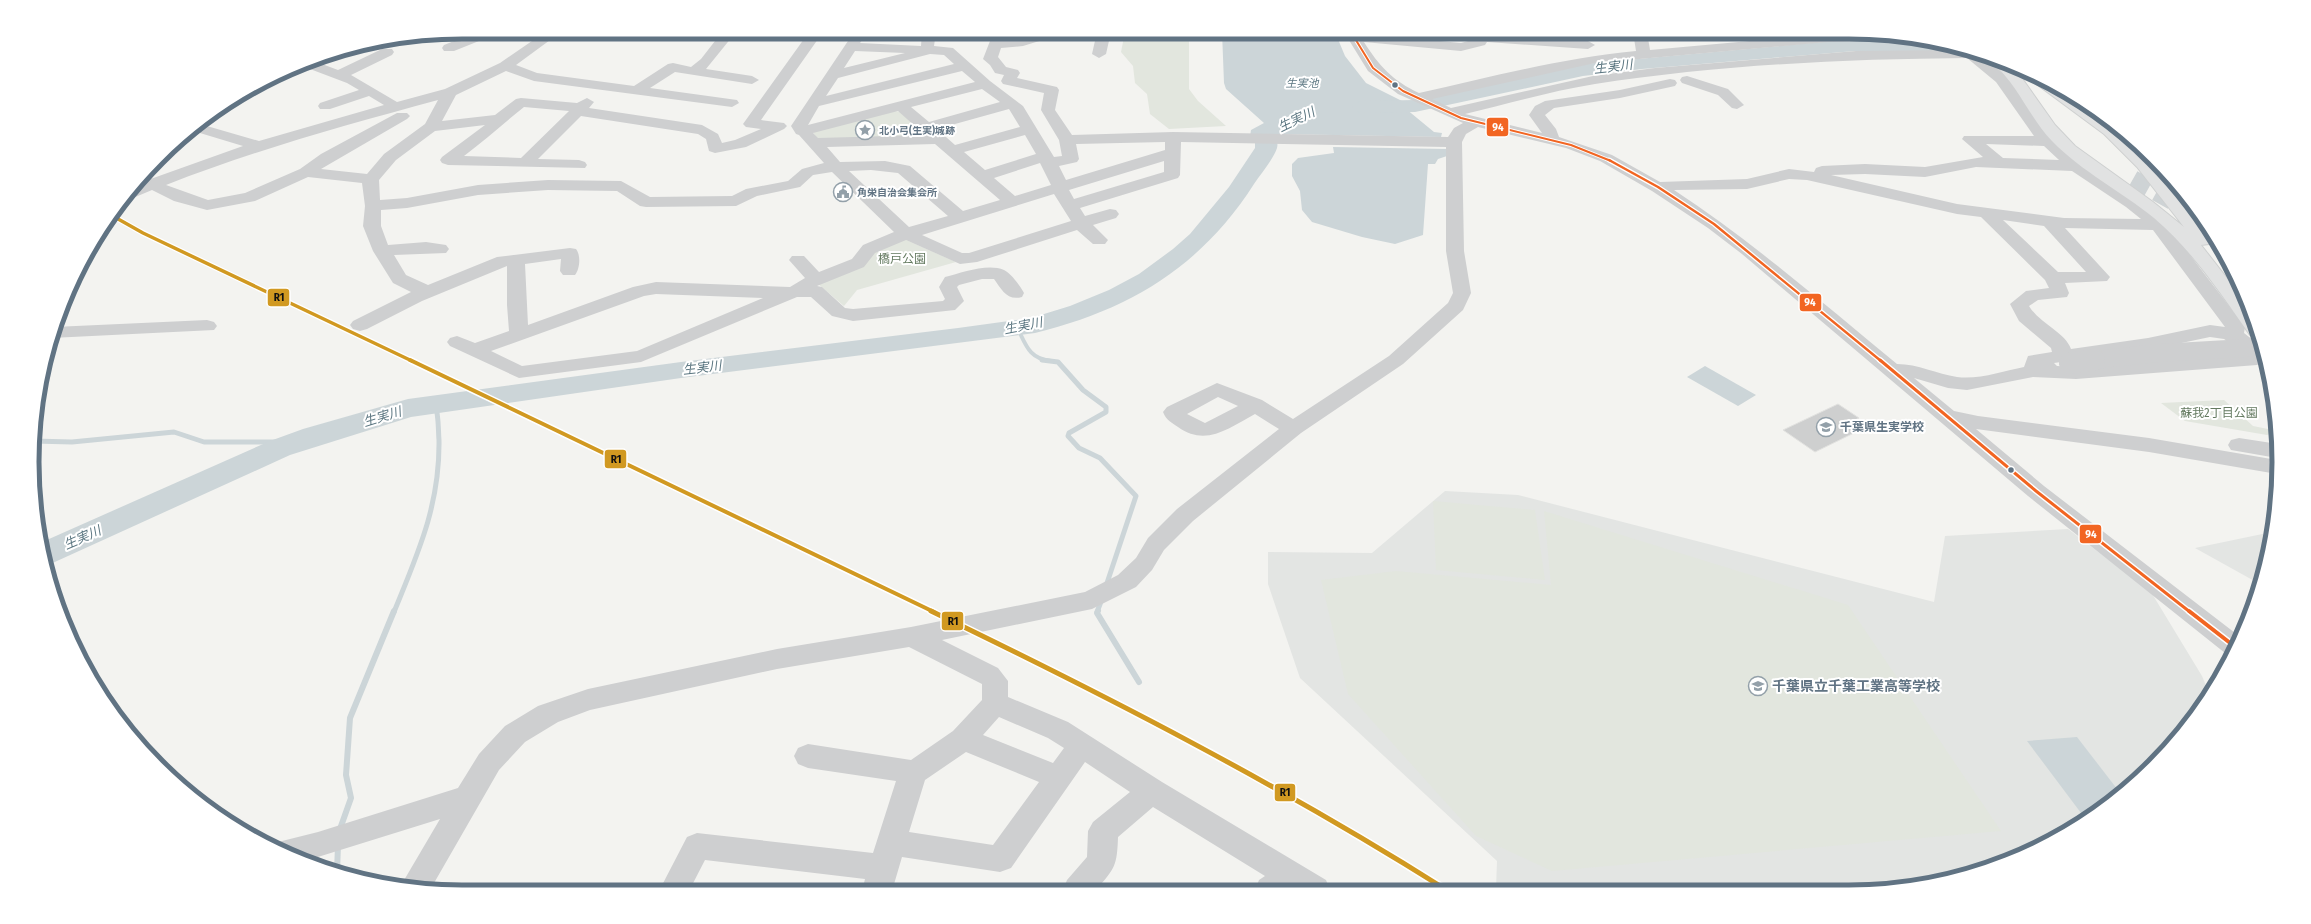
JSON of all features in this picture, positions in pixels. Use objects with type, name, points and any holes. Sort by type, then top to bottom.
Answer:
[{"type":"highway","points":[[2011,71],[2028,80],[2109,131],[2188,209]]},
{"type":"highway","points":[[2028,80],[2092,149],[2133,179]]},
{"type":"highway","points":[[2028,80],[2048,126],[2068,148],[2109,180],[2160,215],[2196,249],[2246,317]]},
{"type":"highway","points":[[2158,180],[2222,264]]},
{"type":"street","points":[[449,48],[472,39]]},
{"type":"street","points":[[140,188],[307,131],[443,91],[505,66],[544,39]]},
{"type":"street","points":[[694,72],[706,62],[724,39]]},
{"type":"street","points":[[811,39],[751,124],[800,129],[1008,81],[1052,90],[1048,110],[1067,140],[1071,159],[1046,160],[982,176]]},
{"type":"street","points":[[800,129],[856,39]]},
{"type":"street","points":[[863,39],[927,50],[948,51],[987,86],[1018,109],[1081,224],[1099,240]]},
{"type":"street","points":[[834,75],[924,53],[927,50],[928,39]]},
{"type":"street","points":[[1008,81],[1013,73],[1000,70],[996,62],[990,59],[995,44],[1023,42],[1032,39]]},
{"type":"street","points":[[1098,54],[1102,39]]},
{"type":"street","points":[[1355,39],[1373,68],[1392,84],[1417,98],[1449,113],[1483,116],[1518,113],[1537,115],[1548,129],[1553,142]]},
{"type":"street","points":[[1389,39],[1461,47],[1480,42],[1482,39]]},
{"type":"street","points":[[1588,39],[1595,59],[1637,90]]},
{"type":"street","points":[[1642,39],[1643,54]]},
{"type":"street","points":[[1417,98],[1562,64],[1595,59],[1816,39]]},
{"type":"street","points":[[339,75],[386,52]]},
{"type":"street","points":[[1449,113],[1593,80],[1618,76],[1856,55],[1955,52]]},
{"type":"street","points":[[138,189],[180,197],[207,205],[249,197],[306,172],[349,144],[500,60],[520,55]]},
{"type":"street","points":[[1974,58],[2000,79],[2047,141],[2077,166],[2132,203],[2158,225],[2188,262],[2235,327],[2234,335]]},
{"type":"street","points":[[312,66],[352,80],[390,103]]},
{"type":"street","points":[[505,66],[523,88],[578,109],[702,130],[713,137],[715,148],[733,147],[745,143],[779,126]]},
{"type":"street","points":[[815,103],[964,66]]},
{"type":"street","points":[[637,90],[673,67],[694,72],[752,80]]},
{"type":"street","points":[[1537,115],[1540,109],[1550,104],[1637,90],[1686,80],[1700,71],[1699,69]]},
{"type":"street","points":[[1686,80],[1723,92],[1737,105]]},
{"type":"street","points":[[523,88],[606,87],[732,103]]},
{"type":"street","points":[[526,163],[578,109],[606,87]]},
{"type":"street","points":[[523,88],[499,120],[488,131],[448,160],[579,165]]},
{"type":"street","points":[[325,106],[371,91]]},
{"type":"street","points":[[431,127],[443,91]]},
{"type":"street","points":[[927,128],[1011,104]]},
{"type":"street","points":[[901,106],[1011,201]]},
{"type":"street","points":[[1483,116],[1553,142],[1596,154],[1658,187],[1714,224],[1748,250],[1893,370],[2036,491],[2231,643]]},
{"type":"street","points":[[418,882],[489,762],[515,734],[548,714],[568,705],[776,659],[911,637],[1071,605],[1092,600],[1127,581],[1144,564],[1156,544],[1185,515],[1293,428],[1396,360],[1445,317],[1461,299],[1462,293],[1455,251],[1454,142],[1458,131],[1483,116]]},
{"type":"street","points":[[427,292],[400,279],[382,251],[372,226],[373,206],[370,191],[371,179],[390,156],[431,127],[499,120]]},
{"type":"street","points":[[201,129],[260,146]]},
{"type":"street","points":[[800,129],[836,167],[906,234],[960,259],[971,258],[1110,214]]},
{"type":"street","points":[[953,150],[1028,129]]},
{"type":"street","points":[[307,131],[349,144]]},
{"type":"street","points":[[1067,140],[1173,145],[1249,138],[1454,142]]},
{"type":"street","points":[[813,143],[940,139]]},
{"type":"street","points":[[1998,162],[1970,139],[2047,141]]},
{"type":"street","points":[[457,342],[519,372],[528,373],[641,356],[794,292],[816,279],[858,263],[869,249],[906,234],[1060,187],[1173,145]]},
{"type":"street","points":[[1070,206],[1172,175],[1173,145]]},
{"type":"street","points":[[1807,175],[1820,172],[1865,169],[1925,172],[1960,164],[1998,162],[2077,166]]},
{"type":"street","points":[[373,206],[407,203],[478,190],[548,186],[621,186],[646,202],[736,201],[748,192],[794,184],[809,171],[836,167],[894,165],[904,169],[959,217]]},
{"type":"street","points":[[306,172],[371,179]]},
{"type":"street","points":[[1658,187],[1668,185],[1747,184],[1789,174],[1807,175],[1879,190],[1941,207],[2050,222],[2158,225]]},
{"type":"street","points":[[1986,213],[2053,278],[2060,292],[2033,295],[2019,304],[2026,317],[2060,346],[2066,359]]},
{"type":"street","points":[[2050,222],[2101,278],[2053,278]]},
{"type":"street","points":[[382,251],[426,247],[440,249]]},
{"type":"street","points":[[360,325],[427,292],[503,261],[570,253],[569,271]]},
{"type":"street","points":[[971,258],[982,274]]},
{"type":"street","points":[[516,259],[516,305],[519,334]]},
{"type":"street","points":[[798,260],[816,279]]},
{"type":"street","points":[[475,350],[640,291],[656,288],[774,293],[815,292],[839,312],[853,315],[935,309],[948,306],[955,301],[948,287],[952,281],[982,274],[999,274],[1016,293]]},
{"type":"street","points":[[59,333],[207,326]]},
{"type":"street","points":[[1893,370],[1905,369],[1955,384],[1967,384],[2034,371],[2066,359],[2210,331],[2221,331],[2234,335],[2245,341],[2258,353]]},
{"type":"street","points":[[2066,359],[2256,347]]},
{"type":"street","points":[[2034,371],[2076,373],[2257,359],[2259,355]]},
{"type":"street","points":[[1255,405],[1293,428]]},
{"type":"street","points":[[1948,417],[2040,417],[2086,422],[2272,450]]},
{"type":"street","points":[[1948,417],[1978,423],[2150,446],[2272,466]]},
{"type":"street","points":[[884,867],[908,786],[915,772],[963,739],[995,703],[995,681],[989,675],[911,637]]},
{"type":"street","points":[[995,703],[1058,730],[1152,791],[1280,882],[1293,885]]},
{"type":"street","points":[[963,739],[1058,777]]},
{"type":"street","points":[[677,885],[696,846],[884,867],[1000,859],[1082,745]]},
{"type":"street","points":[[808,756],[915,772]]},
{"type":"street","points":[[1082,885],[1102,861],[1103,831],[1152,791]]},
{"type":"street","points":[[294,850],[318,845],[370,826],[467,798]]},
{"type":"shaded area","name":"千葉県立千葉工業高等学校","points":[[1445,491],[1518,495],[1934,602],[1945,536],[2068,529],[2151,592],[2202,676],[2207,687],[2185,720],[2167,741],[2128,780],[2107,798],[2084,814],[2036,841],[1985,863],[1958,871],[1904,881],[1849,885],[1496,885],[1497,861],[1300,678],[1268,584],[1268,552],[1372,553]]},
{"type":"shaded area","points":[[2266,533],[2255,581],[2195,548]]},
{"type":"green space","points":[[1124,39],[1189,39],[1189,89],[1198,101],[1226,126],[1169,129],[1150,114],[1147,94],[1135,83],[1133,66],[1121,52]]},
{"type":"green space","points":[[893,111],[903,112],[927,132],[921,137],[818,139],[813,133],[815,131]]},
{"type":"green space","name":"橋戸公園","points":[[904,239],[956,262],[857,290],[844,306],[817,283],[872,251]]},
{"type":"green space","name":"蘇我2丁目公園","points":[[2224,400],[2253,426],[2270,430],[2271,434],[2267,435],[2185,421],[2161,403]]},
{"type":"green space","points":[[1433,501],[1535,510],[1545,580],[1436,570]]},
{"type":"green space","points":[[1544,511],[1848,605],[2001,831],[1552,871],[1476,836],[1348,694],[1321,580],[1396,571],[1551,585]]},
{"type":"water","name":"生実池","points":[[1222,39],[1338,39],[1345,56],[1366,83],[1402,101],[1400,104],[1434,132],[1442,133],[1441,137],[1279,134],[1275,137],[1250,137],[1251,130],[1264,123],[1226,89],[1224,83]]},
{"type":"water","points":[[1333,147],[1447,149],[1447,156],[1438,159],[1435,164],[1428,164],[1423,235],[1395,244],[1362,237],[1312,222],[1302,210],[1300,191],[1292,176],[1292,164],[1298,158],[1334,153]]},
{"type":"water","points":[[1705,366],[1756,395],[1738,406],[1687,377]]},
{"type":"water","points":[[2077,737],[2117,789],[2086,813],[2081,813],[2027,741]]},
{"type":"building","name":"千葉県生実学校","points":[[1838,404],[1859,418],[1849,423],[1860,430],[1815,452],[1783,430]]},
{"type":"waterway","name":"生実川","points":[[1362,107],[1415,106],[1583,70],[1642,63],[1855,45],[1918,45]]},
{"type":"waterway","name":"生実川","points":[[49,552],[280,448],[313,436],[408,408],[681,370],[958,336],[1035,325],[1079,311],[1118,295],[1148,279],[1182,254],[1198,239],[1238,191],[1266,148],[1266,133],[1293,120]]},
{"type":"waterway","points":[[1017,327],[1029,350],[1038,357],[1051,361]]},
{"type":"waterway","points":[[1042,360],[1058,362],[1083,390],[1106,407],[1106,412],[1069,433],[1068,436],[1079,448],[1100,458],[1136,496],[1106,586]]},
{"type":"waterway","points":[[394,612],[419,549],[432,507],[436,486],[439,440],[438,418],[435,404]]},
{"type":"waterway","points":[[40,441],[72,442],[174,432],[204,442],[296,442]]},
{"type":"waterway","points":[[1097,612],[1102,599]]},
{"type":"waterway","points":[[340,829],[351,798],[346,775],[350,718],[394,611]]},
{"type":"waterway","points":[[1098,611],[1097,613],[1139,682]]},
{"type":"waterway","points":[[337,866],[338,845]]},
{"type":"tunnel","points":[[2133,179],[2190,211]]},
{"type":"transit line","name":"94","points":[[1355,39],[1373,68],[1403,91],[1461,118],[1571,145],[1606,158],[1658,187],[1714,224],[1748,250],[2036,491],[2231,643]]},
{"type":"transit line","name":"R1","points":[[116,218],[143,233],[837,565],[1070,679],[1223,758],[1372,843],[1439,885]]},
{"type":"place","name":"北小弓(生実)城跡","points":[[865,130]]},
{"type":"place","name":"角栄自治会集会所","points":[[843,192]]},
{"type":"place","name":"千葉県生実学校","points":[[1826,427]]},
{"type":"place","name":"千葉県立千葉工業高等学校","points":[[1758,686]]}]
